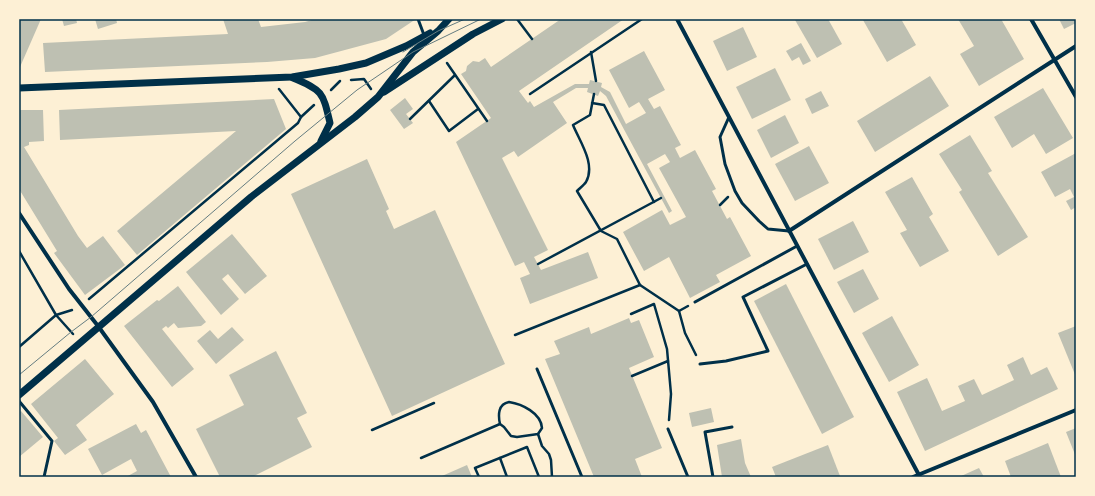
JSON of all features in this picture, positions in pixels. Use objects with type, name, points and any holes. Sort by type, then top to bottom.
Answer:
[{"type":"street","points":[[378,97],[413,52],[438,31],[449,19]]},
{"type":"street","points":[[19,395],[98,326],[251,198],[355,117],[378,97],[473,34],[502,19]]},
{"type":"street","points":[[677,19],[920,476]]},
{"type":"street","points":[[1031,19],[1076,97]]},
{"type":"street","points":[[19,88],[292,77],[339,69],[366,62],[425,36],[442,26]]},
{"type":"street","points":[[789,231],[1076,46]]},
{"type":"street","points":[[292,77],[318,90],[323,97],[330,123],[319,144]]},
{"type":"street","points":[[19,213],[69,289],[98,326],[153,402],[196,477]]},
{"type":"street","points":[[913,477],[920,476],[1076,410]]},
{"type":"lane","points":[[418,19],[425,36]]},
{"type":"lane","points":[[728,117],[720,137],[725,164],[735,191],[754,217],[768,229],[789,231]]},
{"type":"lane","points":[[695,302],[797,246]]},
{"type":"lane","points":[[700,364],[726,361],[768,351],[743,297],[807,264]]},
{"type":"lane","points":[[537,369],[582,477]]},
{"type":"lane","points":[[19,401],[52,441],[44,477]]},
{"type":"lane","points":[[713,477],[705,432],[732,427]]},
{"type":"lane","points":[[668,429],[688,477]]},
{"type":"path","points":[[518,19],[532,39]]},
{"type":"path","points":[[530,94],[642,19]]},
{"type":"path","points":[[591,52],[596,81]]},
{"type":"path","points":[[442,55],[486,121]]},
{"type":"path","points":[[410,119],[455,75]]},
{"type":"path","points":[[19,347],[56,315],[82,306],[298,123],[301,117],[270,78]]},
{"type":"path","points":[[348,80],[364,79],[378,97]]},
{"type":"path","points":[[594,94],[590,115],[573,125],[589,161],[590,172],[586,182],[577,191],[601,231],[617,239],[640,285],[678,311],[685,334],[700,364]]},
{"type":"path","points":[[429,101],[449,131],[478,109]]},
{"type":"path","points":[[592,103],[604,105],[654,202]]},
{"type":"path","points":[[538,264],[661,198]]},
{"type":"path","points":[[19,251],[60,321],[80,342]]},
{"type":"path","points":[[515,335],[640,285]]},
{"type":"path","points":[[678,311],[695,302]]},
{"type":"path","points":[[631,314],[654,304],[667,349],[671,394],[668,429]]},
{"type":"path","points":[[632,376],[668,361]]},
{"type":"path","points":[[372,430],[434,403]]},
{"type":"path","points":[[505,403],[514,403],[528,409],[540,419],[542,428],[538,434],[517,437],[511,436],[504,426],[500,424],[499,411],[502,405],[505,403]]},
{"type":"path","points":[[421,458],[500,424]]},
{"type":"path","points":[[538,434],[542,446],[549,454],[551,460],[552,477]]},
{"type":"path","points":[[479,477],[475,468],[527,448],[538,477]]},
{"type":"path","points":[[500,458],[507,477]]},
{"type":"building","points":[[19,19],[41,19],[20,67],[19,66]]},
{"type":"building","points":[[62,19],[76,19],[77,23],[64,26]]},
{"type":"building","points":[[95,19],[116,19],[117,23],[98,29]]},
{"type":"building","points":[[223,19],[258,19],[261,27],[305,22],[315,19],[416,19],[386,39],[315,58],[267,62],[45,72],[43,43],[228,34]]},
{"type":"building","points":[[561,19],[624,19],[519,91],[528,103],[530,101],[534,107],[575,84],[589,84],[590,80],[602,83],[601,87],[610,92],[626,124],[646,113],[639,102],[629,108],[609,70],[644,51],[665,90],[648,99],[654,109],[660,106],[681,145],[675,148],[680,158],[695,150],[716,189],[712,191],[727,219],[730,217],[751,256],[716,275],[720,282],[690,298],[669,257],[644,271],[623,232],[662,210],[670,225],[686,217],[659,168],[670,162],[665,154],[647,164],[672,211],[669,213],[606,96],[600,91],[598,96],[587,92],[588,88],[576,88],[553,102],[567,123],[518,157],[514,151],[502,158],[548,250],[534,257],[541,270],[588,252],[598,278],[530,304],[520,278],[530,274],[524,262],[515,266],[456,142],[491,118],[461,74],[466,71],[467,66],[473,61],[479,62],[485,58],[491,67]]},
{"type":"building","points":[[828,19],[842,44],[817,58],[795,20]]},
{"type":"building","points":[[901,19],[916,45],[887,62],[863,20]]},
{"type":"building","points":[[958,19],[1001,19],[1024,59],[979,86],[960,54],[974,46]]},
{"type":"building","points":[[1059,19],[1076,19],[1076,23],[1064,29]]},
{"type":"building","points":[[743,27],[757,57],[727,71],[713,41]]},
{"type":"building","points":[[801,43],[811,61],[803,65],[799,57],[792,61],[786,51]]},
{"type":"building","points":[[775,68],[791,100],[752,119],[736,87]]},
{"type":"building","points":[[930,76],[949,106],[875,152],[857,121]]},
{"type":"building","points":[[1043,88],[1073,138],[1046,154],[1034,134],[1012,148],[994,117]]},
{"type":"building","points":[[821,91],[829,106],[812,114],[805,99]]},
{"type":"building","points":[[405,98],[413,109],[406,114],[413,123],[404,129],[390,110]]},
{"type":"building","points":[[274,99],[286,129],[137,255],[117,231],[236,131],[60,140],[59,110]]},
{"type":"building","points":[[19,110],[43,110],[44,141],[29,142],[29,145],[24,147],[78,236],[87,248],[103,236],[125,265],[85,295],[54,253],[57,251],[19,189]]},
{"type":"building","points":[[785,115],[799,143],[771,158],[757,130]]},
{"type":"building","points":[[970,135],[992,171],[988,173],[1028,237],[998,256],[959,192],[962,190],[939,154]]},
{"type":"building","points":[[809,146],[829,183],[795,201],[775,164]]},
{"type":"building","points":[[1076,153],[1076,207],[1071,210],[1066,201],[1074,197],[1070,189],[1055,197],[1041,172]]},
{"type":"building","points":[[367,159],[389,209],[386,211],[394,229],[435,210],[505,364],[392,416],[291,194]]},
{"type":"building","points":[[912,177],[933,214],[929,217],[949,251],[920,267],[900,233],[907,230],[885,192]]},
{"type":"building","points":[[853,221],[869,252],[834,270],[818,239]]},
{"type":"building","points":[[232,234],[267,276],[245,294],[228,274],[222,279],[239,299],[221,315],[186,272]]},
{"type":"building","points":[[863,269],[879,299],[854,313],[837,282]]},
{"type":"building","points":[[786,284],[854,417],[822,434],[754,301]]},
{"type":"building","points":[[178,286],[206,322],[201,326],[178,328],[174,323],[168,328],[166,326],[162,329],[194,369],[172,387],[124,326],[157,300],[159,301]]},
{"type":"building","points":[[892,316],[919,365],[889,382],[862,333]]},
{"type":"building","points":[[629,318],[631,323],[639,320],[654,357],[629,368],[662,448],[635,459],[642,477],[594,477],[545,359],[560,354],[554,341],[589,327],[591,334]]},
{"type":"building","points":[[1076,326],[1076,377],[1058,333]]},
{"type":"building","points":[[232,327],[244,340],[216,364],[197,341],[210,330],[218,339]]},
{"type":"building","points":[[276,351],[307,413],[297,418],[312,447],[252,477],[220,477],[196,429],[244,405],[229,375]]},
{"type":"building","points":[[1023,357],[1031,375],[1047,367],[1058,389],[925,451],[897,392],[927,378],[942,411],[965,401],[958,386],[974,379],[982,395],[1014,380],[1007,365]]},
{"type":"building","points":[[85,359],[114,394],[76,425],[87,440],[65,455],[54,441],[58,438],[31,404]]},
{"type":"building","points":[[711,408],[714,422],[692,427],[689,413]]},
{"type":"building","points":[[21,411],[43,437],[19,457],[19,413]]},
{"type":"building","points":[[136,424],[141,433],[146,430],[171,477],[126,477],[137,471],[131,459],[102,475],[88,449]]},
{"type":"building","points":[[1076,428],[1076,457],[1066,432]]},
{"type":"building","points":[[741,439],[745,463],[751,477],[722,477],[717,445]]},
{"type":"building","points":[[1048,443],[1061,477],[1011,477],[1005,461]]},
{"type":"building","points":[[828,445],[840,476],[776,477],[772,467]]},
{"type":"building","points":[[467,465],[472,477],[442,476]]},
{"type":"building","points":[[979,468],[984,477],[959,477]]},
{"type":"tram line","points":[[403,52],[438,31],[465,19]]},
{"type":"tram line","points":[[19,375],[91,317],[295,141],[357,90],[413,52],[481,19]]}]
